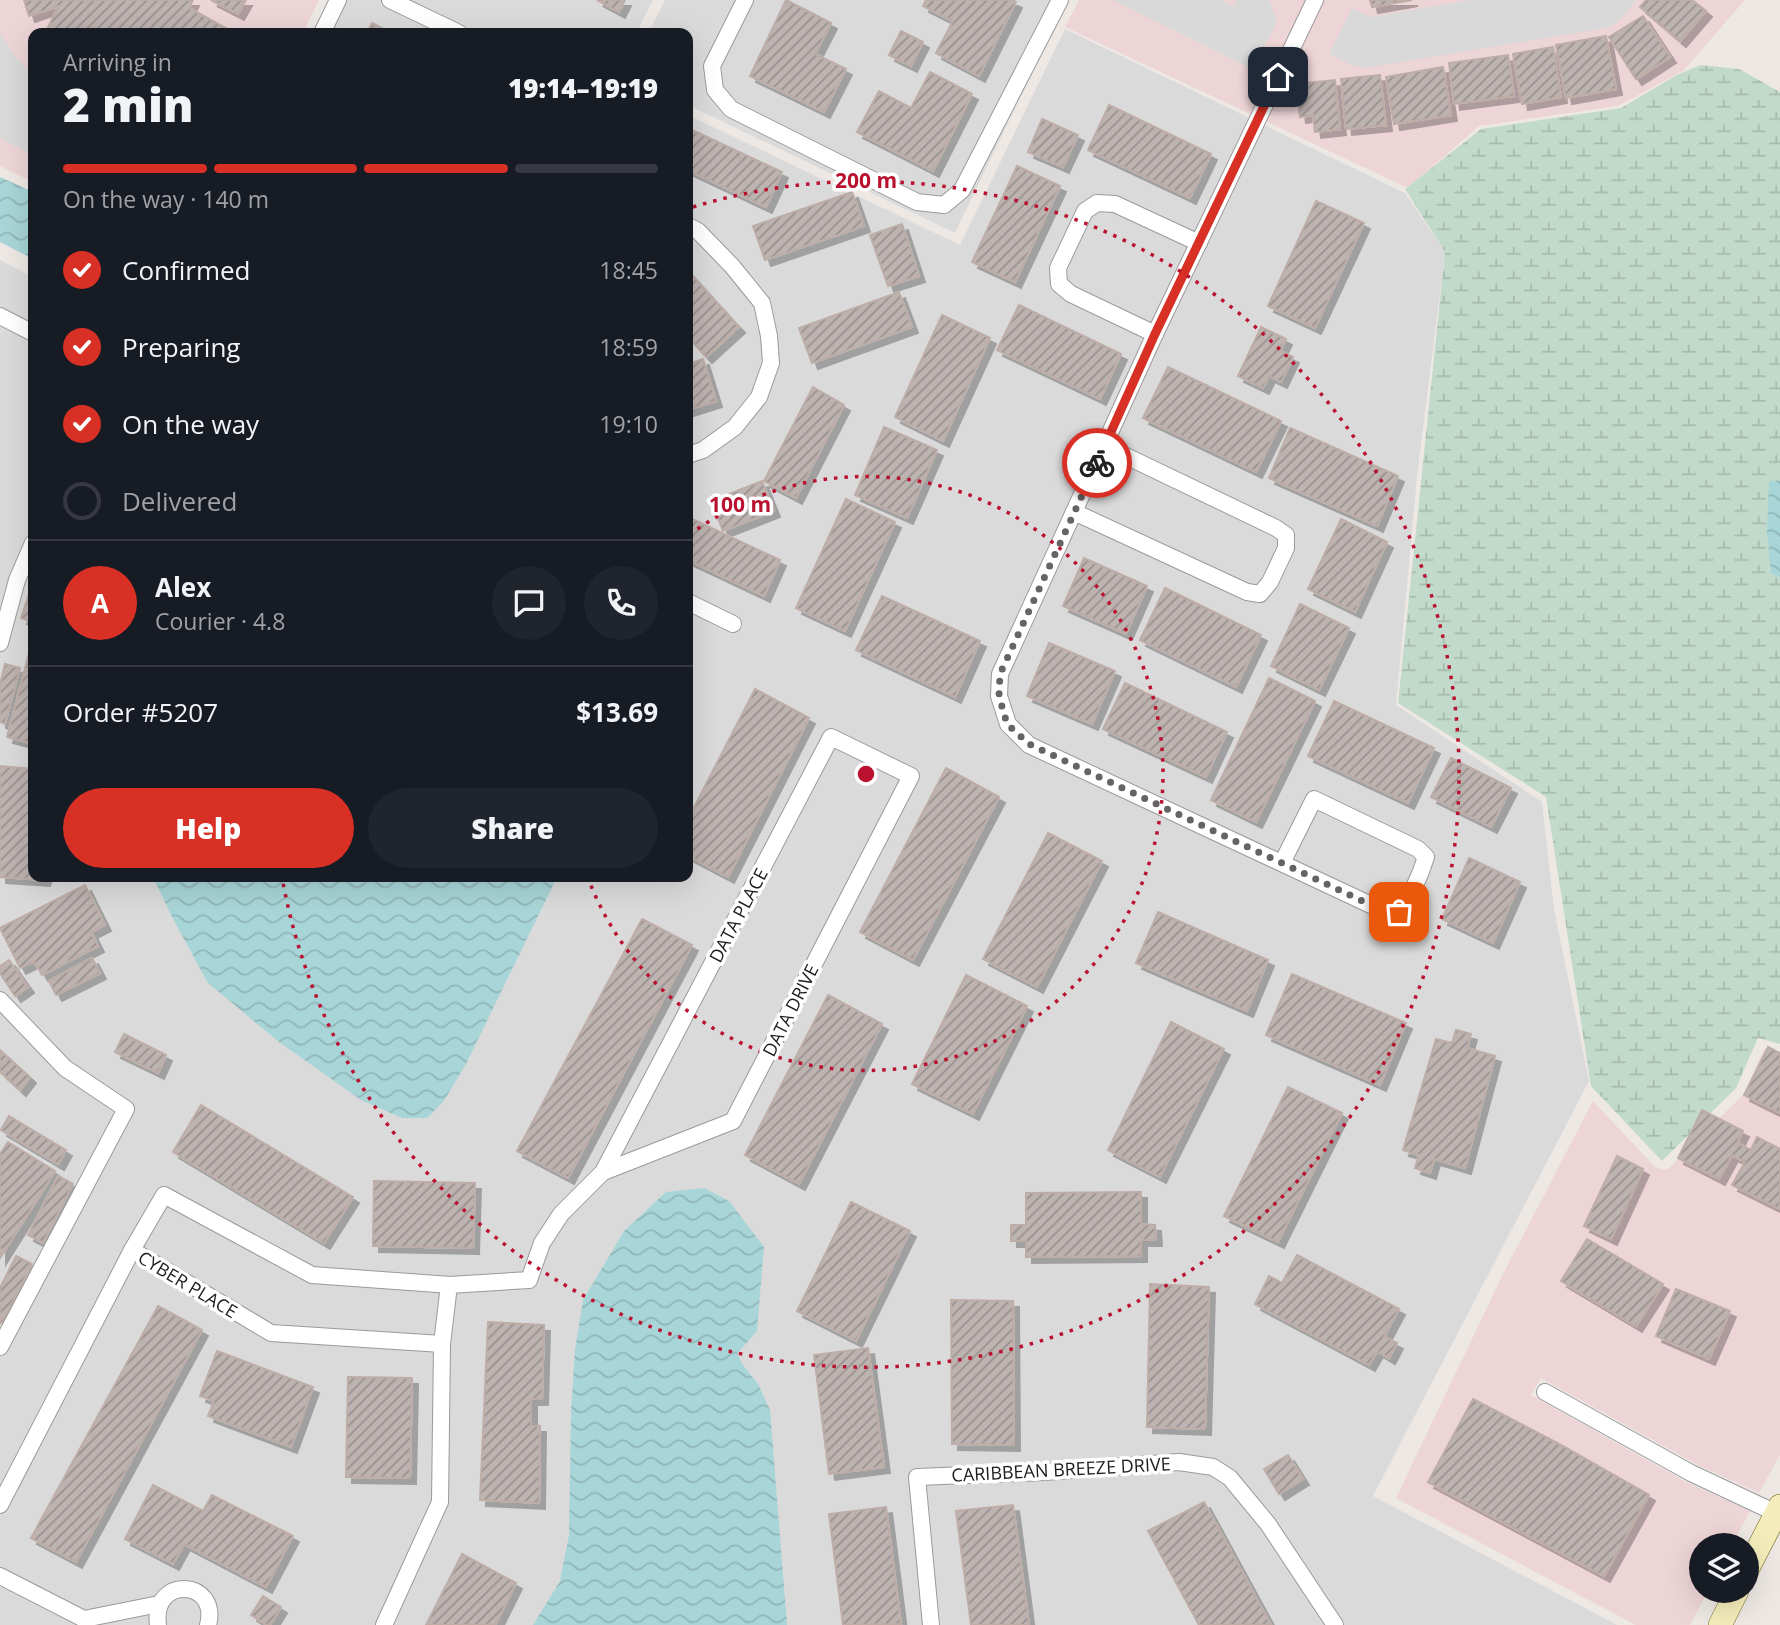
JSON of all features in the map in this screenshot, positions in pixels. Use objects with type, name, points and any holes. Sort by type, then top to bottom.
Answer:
[{"type":"main road","points":[[1759,1546],[1778,1509]]},
{"type":"main road","points":[[1720,1625],[1731,1603]]},
{"type":"street","points":[[324,28],[338,0]]},
{"type":"street","points":[[390,0],[449,28]]},
{"type":"street","points":[[745,0],[712,66],[715,90],[730,109],[917,202],[944,205],[962,190],[1060,0]]},
{"type":"street","points":[[1282,863],[1314,799],[1418,849],[1426,857],[1405,904],[1399,912],[1388,913],[1029,744],[1007,724],[999,696],[1000,674],[1155,334],[1315,0]]},
{"type":"street","points":[[1155,334],[1070,295],[1059,284],[1058,268],[1085,211],[1097,203],[1115,204],[1199,243]]},
{"type":"street","points":[[693,228],[732,266],[762,303],[771,363],[759,397],[735,427],[704,450],[693,453]]},
{"type":"street","points":[[0,316],[28,330]]},
{"type":"street","points":[[1074,512],[1247,592],[1260,594],[1270,582],[1286,548],[1286,535],[1276,528],[1105,446]]},
{"type":"street","points":[[0,643],[17,580],[28,555]]},
{"type":"street","points":[[693,604],[733,624]]},
{"type":"street","name":"DATA PLACE","points":[[603,1172],[831,737],[911,776]]},
{"type":"street","name":"DATA DRIVE","points":[[603,1172],[733,1121],[911,776]]},
{"type":"street","points":[[0,1000],[65,1068],[126,1109],[0,1347]]},
{"type":"street","points":[[132,1250],[164,1195],[312,1275],[451,1284],[529,1280],[542,1243],[561,1214],[603,1172]]},
{"type":"street","name":"CYBER PLACE","points":[[0,1505],[132,1250],[271,1333],[442,1344]]},
{"type":"street","points":[[384,1625],[440,1502],[442,1344],[451,1284]]},
{"type":"street","points":[[1545,1392],[1691,1473],[1778,1509]]},
{"type":"street","name":"CARIBBEAN BREEZE DRIVE","points":[[931,1625],[917,1477],[1045,1472],[1179,1462],[1213,1467],[1230,1478],[1268,1524],[1335,1625]]},
{"type":"street","points":[[0,1576],[84,1619],[159,1604]]},
{"type":"street","points":[[159,1625],[159,1604],[166,1595],[185,1588],[204,1597],[211,1617],[208,1625]]},
{"type":"shaded area","points":[[0,0],[319,0],[305,28],[28,28],[28,180],[0,166]]},
{"type":"shaded area","points":[[330,0],[653,0],[639,28],[316,28]]},
{"type":"shaded area","points":[[665,0],[1067,0],[955,233],[693,107],[693,28],[651,28]]},
{"type":"shaded area","points":[[1079,0],[1745,0],[1683,71],[1618,106],[1479,126],[1408,188],[1065,27]]},
{"type":"shaded area","points":[[1113,0],[1221,0],[1234,6],[1237,0],[1269,0],[1277,22],[1252,69]]},
{"type":"shaded area","points":[[1471,0],[1637,0],[1616,24],[1606,28],[1364,68],[1329,54],[1352,8],[1370,17]]},
{"type":"shaded area","points":[[1065,29],[1405,193],[1445,252],[1417,477],[1396,705],[1542,802],[1554,909],[1589,1081],[1373,1496],[1617,1625],[0,1625],[0,260],[28,274],[28,882],[693,882],[693,117],[960,245]]},
{"type":"shaded area","points":[[0,33],[28,70],[28,152],[0,136]]},
{"type":"shaded area","points":[[1764,1049],[1780,1054],[1780,1455],[1759,1493],[1696,1464],[1541,1378],[1531,1395],[1686,1482],[1750,1511],[1738,1533],[1689,1533],[1689,1603],[1702,1603],[1690,1625],[1636,1625],[1396,1498],[1503,1274],[1593,1101],[1655,1167],[1664,1170],[1744,1094]]},
{"type":"green space","points":[[1701,65],[1739,69],[1780,92],[1780,1044],[1758,1038],[1736,1088],[1662,1161],[1591,1086],[1546,797],[1398,703],[1445,252],[1405,189],[1481,129],[1621,108],[1677,75]]},
{"type":"water","points":[[0,177],[28,190],[28,256],[0,242]]},
{"type":"water","points":[[1769,481],[1780,481],[1780,577],[1771,573],[1767,532]]},
{"type":"water","points":[[155,882],[555,882],[467,1062],[444,1101],[427,1118],[402,1118],[361,1100],[279,1042],[208,983]]},
{"type":"water","points":[[704,1188],[729,1201],[764,1247],[757,1331],[737,1354],[758,1384],[770,1410],[787,1625],[533,1625],[560,1581],[569,1535],[571,1412],[575,1350],[583,1300],[624,1231],[666,1192]]},
{"type":"building","points":[[24,0],[193,0],[189,8],[226,28],[48,28],[59,6],[29,16]]},
{"type":"building","points":[[211,0],[246,0],[238,14]]},
{"type":"building","points":[[597,0],[625,0],[619,12]]},
{"type":"building","points":[[786,0],[831,23],[815,54],[846,69],[824,112],[750,76]]},
{"type":"building","points":[[926,0],[1016,2],[979,76],[936,53],[953,21],[923,6]]},
{"type":"building","points":[[1370,0],[1412,0],[1372,7]]},
{"type":"building","points":[[1646,0],[1692,0],[1706,11],[1680,41],[1640,7]]},
{"type":"building","points":[[1643,16],[1670,57],[1636,79],[1609,37]]},
{"type":"building","points":[[901,31],[923,42],[911,66],[889,55]]},
{"type":"building","points":[[1606,36],[1616,89],[1566,98],[1556,45]]},
{"type":"building","points":[[1553,47],[1561,97],[1522,104],[1513,54]]},
{"type":"building","points":[[1508,55],[1514,96],[1454,104],[1449,63]]},
{"type":"building","points":[[1443,67],[1451,115],[1394,124],[1386,77]]},
{"type":"building","points":[[930,72],[972,94],[933,171],[857,132],[879,91],[911,108]]},
{"type":"building","points":[[1380,75],[1386,125],[1346,129],[1341,79]]},
{"type":"building","points":[[1335,80],[1340,129],[1315,132],[1313,115],[1300,117],[1296,84]]},
{"type":"building","points":[[1109,105],[1211,154],[1190,198],[1088,150]]},
{"type":"building","points":[[1042,119],[1078,135],[1063,167],[1028,152]]},
{"type":"building","points":[[693,130],[782,172],[766,207],[693,172]]},
{"type":"building","points":[[1017,166],[1060,186],[1015,282],[972,262]]},
{"type":"building","points":[[852,192],[864,226],[765,260],[753,226]]},
{"type":"building","points":[[1316,201],[1364,223],[1315,328],[1268,306]]},
{"type":"building","points":[[902,224],[919,276],[888,286],[870,235]]},
{"type":"building","points":[[693,276],[739,327],[706,357],[693,343]]},
{"type":"building","points":[[899,292],[912,327],[812,363],[799,328]]},
{"type":"building","points":[[1019,305],[1121,354],[1100,399],[997,350]]},
{"type":"building","points":[[942,315],[990,338],[943,441],[895,417]]},
{"type":"building","points":[[1261,327],[1286,339],[1280,351],[1293,357],[1281,382],[1269,376],[1263,388],[1238,376]]},
{"type":"building","points":[[703,359],[716,401],[693,408],[693,362]]},
{"type":"building","points":[[1168,367],[1281,421],[1256,472],[1143,418]]},
{"type":"building","points":[[813,387],[844,405],[796,498],[764,481]]},
{"type":"building","points":[[884,427],[937,450],[907,518],[855,495]]},
{"type":"building","points":[[1290,428],[1398,476],[1377,526],[1269,478]]},
{"type":"building","points":[[762,481],[774,511],[723,531],[711,501]]},
{"type":"building","points":[[846,499],[895,522],[845,631],[796,608]]},
{"type":"building","points":[[693,519],[780,560],[764,596],[693,562]]},
{"type":"building","points":[[1341,519],[1387,542],[1355,612],[1308,589]]},
{"type":"building","points":[[1084,558],[1147,586],[1126,634],[1063,606]]},
{"type":"building","points":[[1165,588],[1261,635],[1236,687],[1140,640]]},
{"type":"building","points":[[882,596],[980,641],[955,697],[856,650]]},
{"type":"building","points":[[28,597],[28,620],[21,618]]},
{"type":"building","points":[[1300,604],[1349,628],[1319,690],[1271,666]]},
{"type":"building","points":[[1049,643],[1115,671],[1092,724],[1027,696]]},
{"type":"building","points":[[28,657],[28,743],[7,737]]},
{"type":"building","points":[[5,664],[20,668],[5,724],[0,722],[0,684]]},
{"type":"building","points":[[1269,678],[1315,701],[1256,822],[1211,800]]},
{"type":"building","points":[[1125,683],[1227,732],[1206,777],[1103,729]]},
{"type":"building","points":[[755,689],[809,718],[728,877],[693,859],[693,809]]},
{"type":"building","points":[[1334,701],[1434,748],[1408,803],[1308,756]]},
{"type":"building","points":[[1451,758],[1511,788],[1491,827],[1431,797]]},
{"type":"building","points":[[0,766],[28,769],[28,879],[0,877]]},
{"type":"building","points":[[946,768],[999,797],[913,960],[860,932]]},
{"type":"building","points":[[1048,833],[1102,861],[1037,987],[983,959]]},
{"type":"building","points":[[1469,858],[1520,882],[1493,943],[1442,919]]},
{"type":"building","points":[[85,885],[105,925],[91,932],[98,946],[42,975],[34,961],[20,968],[0,928]]},
{"type":"building","points":[[1158,912],[1268,960],[1247,1011],[1136,963]]},
{"type":"building","points":[[642,919],[692,945],[568,1178],[517,1151]]},
{"type":"building","points":[[92,958],[100,973],[56,995],[49,981]]},
{"type":"building","points":[[9,960],[28,987],[15,996],[0,973],[0,966]]},
{"type":"building","points":[[1292,974],[1406,1023],[1380,1085],[1266,1035]]},
{"type":"building","points":[[966,975],[1027,1006],[973,1114],[912,1084]]},
{"type":"building","points":[[828,995],[882,1024],[799,1184],[745,1155]]},
{"type":"building","points":[[1171,1022],[1224,1049],[1160,1177],[1108,1150]]},
{"type":"building","points":[[1456,1030],[1471,1034],[1467,1048],[1495,1056],[1465,1168],[1434,1159],[1430,1173],[1415,1168],[1419,1155],[1403,1150],[1436,1039],[1452,1043]]},
{"type":"building","points":[[124,1034],[166,1055],[158,1073],[115,1052]]},
{"type":"building","points":[[1768,1047],[1780,1053],[1780,1113],[1744,1095]]},
{"type":"building","points":[[0,1050],[30,1077],[20,1090],[0,1072]]},
{"type":"building","points":[[1288,1087],[1342,1113],[1278,1242],[1224,1216]]},
{"type":"building","points":[[201,1105],[353,1197],[324,1243],[173,1152]]},
{"type":"building","points":[[1702,1110],[1743,1131],[1737,1143],[1751,1150],[1757,1137],[1780,1149],[1780,1209],[1732,1185],[1745,1162],[1732,1155],[1719,1179],[1678,1158]]},
{"type":"building","points":[[9,1116],[66,1150],[58,1164],[1,1130]]},
{"type":"building","points":[[8,1142],[55,1171],[0,1258],[0,1154]]},
{"type":"building","points":[[1617,1156],[1643,1169],[1611,1239],[1584,1226]]},
{"type":"building","points":[[58,1176],[73,1184],[43,1243],[28,1235]]},
{"type":"building","points":[[374,1181],[475,1183],[473,1248],[373,1246]]},
{"type":"building","points":[[1141,1192],[1141,1224],[1155,1225],[1156,1240],[1141,1240],[1141,1256],[1026,1257],[1026,1241],[1011,1241],[1011,1225],[1026,1225],[1026,1193]]},
{"type":"building","points":[[851,1202],[910,1231],[856,1341],[797,1311]]},
{"type":"building","points":[[1587,1239],[1663,1284],[1636,1326],[1561,1281]]},
{"type":"building","points":[[1297,1255],[1399,1309],[1384,1337],[1397,1343],[1389,1358],[1377,1351],[1369,1365],[1255,1304],[1269,1276],[1282,1283]]},
{"type":"building","points":[[16,1256],[32,1264],[0,1323],[0,1288]]},
{"type":"building","points":[[1150,1284],[1209,1287],[1205,1429],[1147,1427]]},
{"type":"building","points":[[1676,1289],[1730,1311],[1709,1359],[1656,1336]]},
{"type":"building","points":[[951,1300],[1013,1301],[1014,1445],[952,1444]]},
{"type":"building","points":[[158,1306],[202,1330],[76,1562],[31,1538]]},
{"type":"building","points":[[488,1322],[544,1325],[542,1399],[531,1399],[531,1426],[540,1426],[539,1503],[480,1500]]},
{"type":"building","points":[[868,1348],[884,1467],[829,1474],[814,1355]]},
{"type":"building","points":[[217,1351],[313,1387],[291,1447],[208,1416],[214,1401],[200,1396]]},
{"type":"building","points":[[348,1377],[412,1378],[410,1478],[346,1477]]},
{"type":"building","points":[[1473,1399],[1649,1495],[1604,1576],[1428,1482]]},
{"type":"building","points":[[1288,1455],[1303,1479],[1279,1494],[1264,1469]]},
{"type":"building","points":[[153,1485],[203,1511],[212,1495],[293,1536],[266,1587],[184,1544],[173,1564],[125,1539]]},
{"type":"building","points":[[1204,1502],[1271,1625],[1199,1625],[1148,1531]]},
{"type":"building","points":[[1013,1505],[1029,1625],[971,1625],[956,1511]]},
{"type":"building","points":[[886,1507],[901,1624],[843,1625],[829,1514]]},
{"type":"building","points":[[462,1554],[516,1583],[495,1625],[426,1625]]},
{"type":"building","points":[[263,1596],[281,1607],[270,1625],[251,1615]]},
{"type":"way so far","points":[[1097,463],[1000,674],[999,696],[1007,724],[1029,744],[1388,913],[1399,912]]},
{"type":"route","points":[[1097,463],[1155,334],[1278,77]]}]
